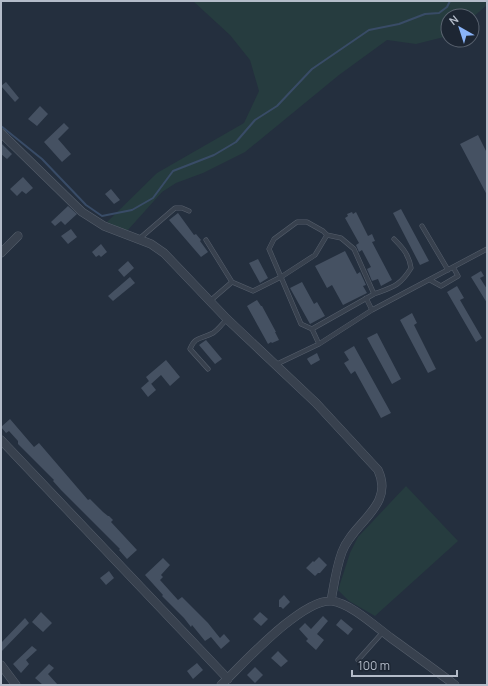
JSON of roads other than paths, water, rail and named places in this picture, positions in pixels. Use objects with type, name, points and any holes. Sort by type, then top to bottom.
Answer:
[{"type":"street","points":[[1,133],[82,212],[104,226],[151,244],[164,253],[227,319],[275,366],[316,403],[378,470],[383,482],[381,498],[375,508],[354,531],[342,552],[331,601]]},
{"type":"street","points":[[1,253],[18,236]]},
{"type":"street","points":[[1,440],[228,679]]},
{"type":"street","points":[[221,685],[268,639],[289,622],[318,604],[331,601],[354,610],[455,685]]},
{"type":"street","points":[[1,665],[16,685]]},
{"type":"lane","points":[[139,239],[175,208],[182,208],[189,211]]},
{"type":"lane","points":[[319,344],[312,329],[301,324],[269,249],[274,239],[297,222],[307,222],[323,231],[327,236],[341,238],[354,249],[374,294]]},
{"type":"lane","points":[[422,226],[448,270]]},
{"type":"lane","points":[[206,240],[232,282],[253,291],[281,277],[315,255],[327,236]]},
{"type":"lane","points":[[312,329],[366,298],[392,288],[404,280],[411,268],[410,259],[405,250],[394,239]]},
{"type":"lane","points":[[275,366],[319,344],[372,310],[487,249]]},
{"type":"lane","points":[[430,280],[441,286],[458,276],[453,267]]},
{"type":"lane","points":[[210,301],[232,282]]},
{"type":"lane","points":[[366,298],[372,310]]},
{"type":"lane","points":[[208,370],[190,349],[192,343],[196,339],[214,332],[227,319]]},
{"type":"lane","points":[[358,660],[383,632]]},
{"type":"waterway","points":[[1,126],[42,159],[86,205],[102,216],[132,210],[153,198],[173,171],[214,155],[236,142],[255,120],[277,106],[312,69],[369,30],[399,24],[425,14],[439,13],[447,7],[450,1]]}]
